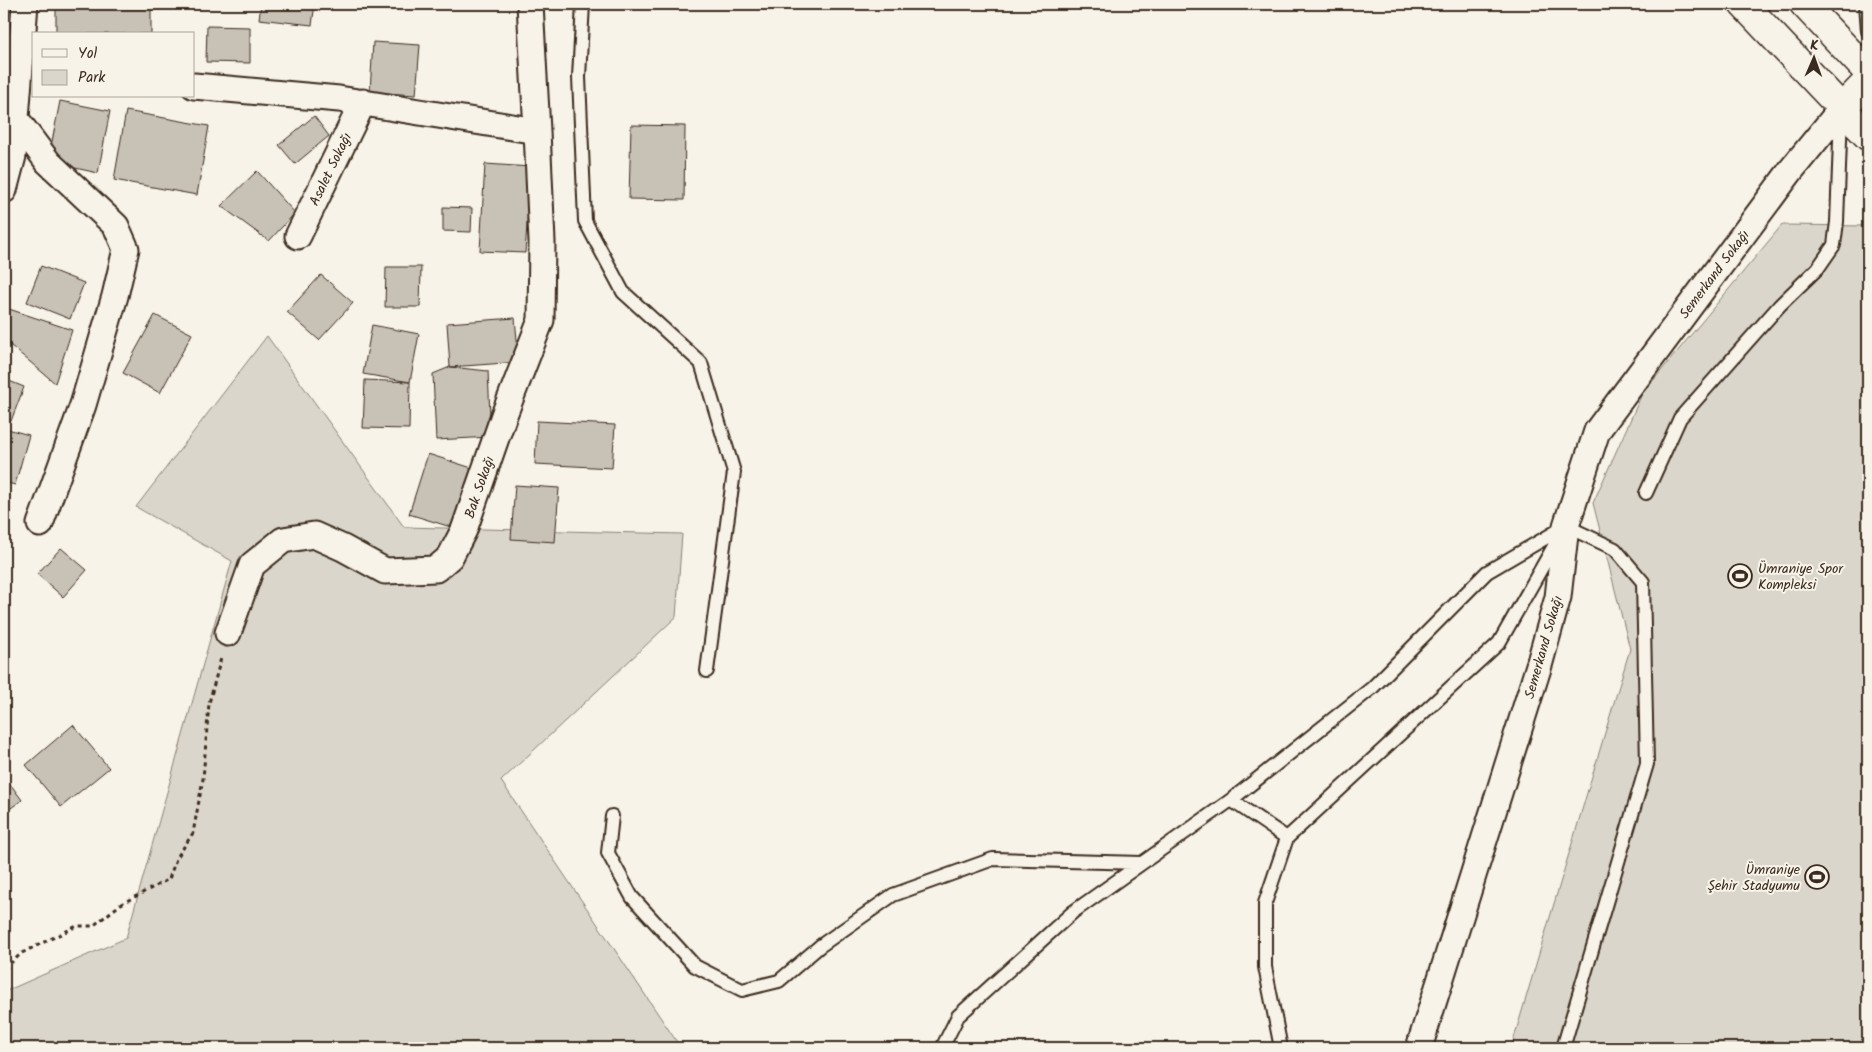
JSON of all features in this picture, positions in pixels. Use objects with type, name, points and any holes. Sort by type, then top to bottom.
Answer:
[{"type":"main road","points":[[1744,4],[1868,136]]},
{"type":"main road","points":[[1804,4],[1868,72]]},
{"type":"main road","points":[[1842,108],[1868,81]]},
{"type":"street","points":[[4,190],[13,156],[16,119],[26,82],[25,4]]},
{"type":"street","name":"Bak Sokağı","points":[[228,633],[252,565],[283,540],[314,536],[343,548],[385,571],[436,569],[450,557],[464,530],[504,416],[541,320],[542,242],[538,131],[530,4]]},
{"type":"street","points":[[195,86],[363,102],[538,131]]},
{"type":"street","name":"Asalet Sokağı","points":[[298,236],[363,102]]},
{"type":"street","name":"Semerkand Sokağı","points":[[1419,1048],[1556,607],[1566,526],[1597,431],[1786,177],[1842,108]]},
{"type":"street","points":[[16,119],[48,162],[116,226],[126,249],[115,296],[83,405],[40,524]]},
{"type":"lane","points":[[583,4],[579,77],[585,221],[622,292],[702,363],[734,472],[707,671]]},
{"type":"lane","points":[[1866,4],[1868,30]]},
{"type":"lane","points":[[1646,493],[1680,418],[1780,305],[1818,268],[1834,245],[1837,222],[1842,108]]},
{"type":"lane","points":[[942,1048],[958,1016],[1073,912],[1231,800],[1372,688],[1488,572],[1566,526]]},
{"type":"lane","points":[[1281,1048],[1265,966],[1265,903],[1287,838],[1499,643],[1566,526]]},
{"type":"lane","points":[[1563,1048],[1647,764],[1643,582],[1615,549],[1566,526]]},
{"type":"lane","points":[[1231,800],[1287,838]]},
{"type":"lane","points":[[612,816],[608,853],[632,897],[695,966],[742,990],[779,981],[820,946],[893,895],[993,859],[1142,863]]},
{"type":"path","points":[[4,969],[22,953],[77,926],[93,926],[121,904],[169,879],[176,859],[193,833],[203,779],[209,703],[228,633]]},
{"type":"green space","name":"Ümraniye Spor Kompleksi","points":[[1782,225],[1868,226],[1868,1048],[1511,1048],[1630,649],[1593,503],[1642,394]]},
{"type":"green space","points":[[267,336],[404,527],[682,534],[676,617],[501,781],[681,1048],[4,1048],[4,992],[126,938],[232,561],[136,507]]},
{"type":"building","points":[[4,4],[10,4],[4,60]]},
{"type":"building","points":[[56,4],[151,4],[151,32],[56,32]]},
{"type":"building","points":[[261,4],[315,4],[312,25],[259,19]]},
{"type":"building","points":[[207,26],[250,27],[250,63],[206,62]]},
{"type":"building","points":[[373,42],[420,45],[416,95],[370,92]]},
{"type":"building","points":[[60,101],[110,111],[98,173],[48,162]]},
{"type":"building","points":[[126,111],[209,126],[197,195],[114,180]]},
{"type":"building","points":[[314,116],[329,136],[295,164],[279,145]]},
{"type":"building","points":[[631,125],[685,126],[684,200],[629,199]]},
{"type":"building","points":[[485,164],[531,167],[525,253],[480,251]]},
{"type":"building","points":[[257,171],[295,213],[269,241],[221,206]]},
{"type":"building","points":[[443,207],[472,208],[471,232],[443,231]]},
{"type":"building","points":[[41,266],[84,283],[70,319],[27,302]]},
{"type":"building","points":[[386,267],[421,267],[420,307],[385,307]]},
{"type":"building","points":[[321,275],[353,303],[319,340],[287,312]]},
{"type":"building","points":[[9,309],[72,330],[55,383],[4,340],[4,325]]},
{"type":"building","points":[[155,315],[192,334],[160,393],[123,373]]},
{"type":"building","points":[[515,318],[519,362],[450,367],[447,323]]},
{"type":"building","points":[[372,325],[419,334],[410,382],[363,374]]},
{"type":"building","points":[[450,367],[488,371],[491,437],[436,440],[433,374]]},
{"type":"building","points":[[4,379],[24,387],[11,421],[4,418]]},
{"type":"building","points":[[365,380],[410,382],[409,429],[363,428]]},
{"type":"building","points":[[537,421],[615,425],[612,468],[535,464]]},
{"type":"building","points":[[4,428],[29,435],[15,485],[4,482]]},
{"type":"building","points":[[428,454],[472,468],[454,528],[409,514]]},
{"type":"building","points":[[4,485],[7,485],[4,510]]},
{"type":"building","points":[[515,485],[559,488],[555,542],[511,539]]},
{"type":"building","points":[[61,548],[87,570],[63,597],[37,574]]},
{"type":"building","points":[[73,725],[109,768],[61,807],[26,765]]},
{"type":"building","points":[[11,785],[22,800],[4,813],[4,790]]},
{"type":"place","name":"Ümraniye Spor Kompleksi","points":[[1740,576]]},
{"type":"place","name":"Ümraniye Şehir Stadyumu","points":[[1817,877]]}]
